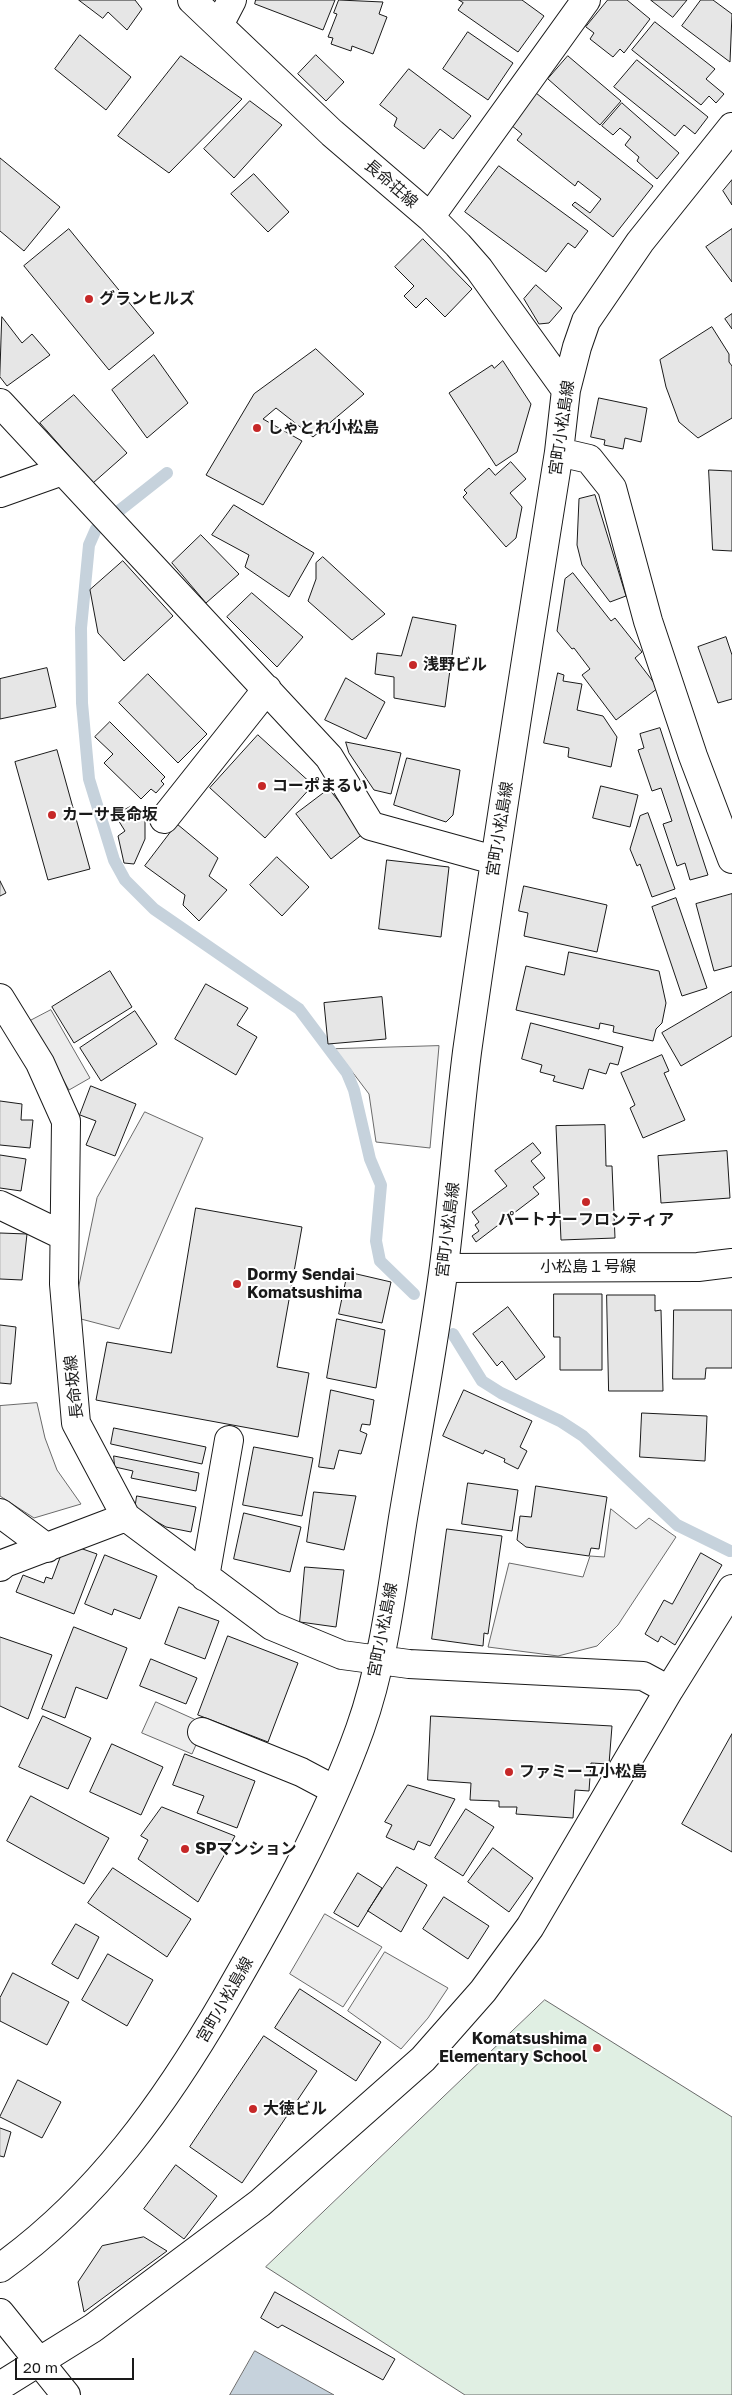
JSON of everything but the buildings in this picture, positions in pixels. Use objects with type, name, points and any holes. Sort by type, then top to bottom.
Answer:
[{"type":"street","name":"長命荘線","points":[[192,0],[332,132],[430,217],[480,269],[566,390]]},
{"type":"street","points":[[219,25],[232,0]]},
{"type":"street","points":[[430,217],[586,0]]},
{"type":"street","name":"宮町小松島線","points":[[0,2268],[36,2242],[106,2173],[155,2112],[193,2054],[294,1877],[335,1790],[362,1724],[378,1660],[444,1268],[466,1059],[494,860],[559,452],[566,390],[586,321],[640,242],[732,128]]},
{"type":"street","points":[[0,403],[329,757],[371,826],[494,860]]},
{"type":"street","points":[[559,452],[589,459],[612,488],[648,621],[693,756],[732,859]]},
{"type":"street","points":[[0,493],[62,471]]},
{"type":"street","points":[[164,819],[267,690]]},
{"type":"street","name":"長命坂線","points":[[0,998],[40,1063],[66,1121],[64,1284],[76,1423],[126,1517],[272,1626],[342,1655],[409,1664],[643,1676],[669,1690]]},
{"type":"street","points":[[0,1205],[64,1236]]},
{"type":"street","name":"小松島１号線","points":[[444,1268],[698,1266],[732,1263]]},
{"type":"street","points":[[205,1577],[229,1440]]},
{"type":"street","points":[[0,1513],[47,1548]]},
{"type":"street","points":[[0,1567],[126,1517]]},
{"type":"street","points":[[0,2386],[93,2328],[260,2203],[423,2059],[483,1992],[530,1927],[669,1690],[732,1589]]},
{"type":"street","points":[[202,1732],[301,1772],[335,1790]]},
{"type":"street","points":[[0,2313],[66,2395]]},
{"type":"green space","points":[[545,2000],[732,2117],[732,2395],[465,2395],[266,2267]]},
{"type":"shaded area","points":[[51,1010],[90,1078],[69,1090],[30,1021]]},
{"type":"shaded area","points":[[439,1046],[430,1148],[376,1142],[369,1094],[335,1049]]},
{"type":"shaded area","points":[[145,1112],[203,1138],[119,1329],[81,1319],[78,1290],[97,1198]]},
{"type":"shaded area","points":[[37,1403],[45,1438],[57,1470],[81,1504],[34,1518],[0,1496],[0,1406]]},
{"type":"shaded area","points":[[611,1509],[636,1529],[649,1518],[676,1537],[618,1625],[597,1646],[558,1656],[488,1647],[509,1563],[583,1577],[590,1556],[604,1557]]},
{"type":"shaded area","points":[[156,1702],[205,1724],[192,1754],[142,1733]]},
{"type":"shaded area","points":[[325,1914],[382,1947],[343,2007],[290,1974]]},
{"type":"shaded area","points":[[385,1952],[448,1988],[428,2018],[401,2049],[348,2011]]},
{"type":"shaded area","points":[[255,2351],[334,2395],[230,2395]]},
{"type":"waterway","points":[[115,514],[167,473]]},
{"type":"waterway","points":[[96,529],[89,545],[81,628],[82,703],[89,779],[114,860],[125,880],[154,909],[299,1009],[347,1073],[354,1090],[370,1159],[381,1185],[376,1241],[380,1261],[414,1294]]},
{"type":"waterway","points":[[453,1334],[482,1381],[501,1393],[560,1421],[583,1436],[677,1525],[730,1551]]},
{"type":"place","name":"グランヒルズ","points":[[89,299]]},
{"type":"place","name":"しゃとれ小松島","points":[[257,428]]},
{"type":"place","name":"浅野ビル","points":[[413,665]]},
{"type":"place","name":"コーポまるい","points":[[262,786]]},
{"type":"place","name":"カーサ長命坂","points":[[52,815]]},
{"type":"place","name":"パートナーフロンティア","points":[[586,1202]]},
{"type":"place","name":"Dormy Sendai Komatsushima","points":[[237,1284]]},
{"type":"place","name":"ファミーユ小松島","points":[[509,1772]]},
{"type":"place","name":"SPマンション","points":[[185,1849]]},
{"type":"place","name":"Komatsushima Elementary School","points":[[597,2048]]},
{"type":"place","name":"大徳ビル","points":[[253,2109]]}]
